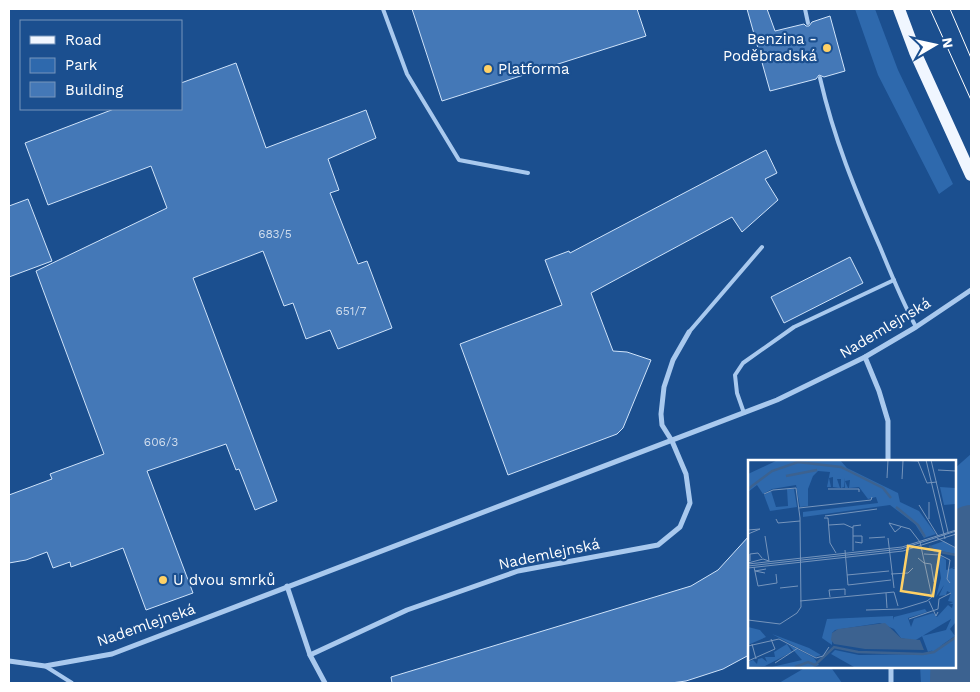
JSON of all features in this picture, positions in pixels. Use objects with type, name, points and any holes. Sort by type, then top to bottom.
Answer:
[{"type":"main road","points":[[899,9],[915,52],[971,175]]},
{"type":"street","name":"Nademlejnská","points":[[9,661],[45,666],[112,654],[778,400],[865,357],[916,327],[971,290]]},
{"type":"street","name":"Nademlejnská","points":[[310,655],[407,610],[518,571],[658,545],[680,527],[690,503],[686,474],[672,440],[662,425],[664,387],[673,360],[689,332]]},
{"type":"street","points":[[865,357],[879,391],[888,421],[888,460]]},
{"type":"street","points":[[287,586],[310,655],[325,683]]},
{"type":"street","points":[[891,667],[891,683]]},
{"type":"lane","points":[[384,9],[407,74],[460,160],[528,173]]},
{"type":"lane","points":[[805,9],[808,22]]},
{"type":"lane","points":[[820,78],[829,117],[853,186],[903,302],[916,327]]},
{"type":"lane","points":[[689,332],[762,248]]},
{"type":"lane","points":[[744,413],[737,393],[734,375],[743,363],[794,327],[894,280]]},
{"type":"lane","points":[[45,666],[72,683]]},
{"type":"green space","points":[[855,9],[875,9],[898,70],[953,184],[939,194],[878,75]]},
{"type":"green space","points":[[971,454],[971,506],[963,524],[955,558],[955,468]]},
{"type":"green space","points":[[806,667],[831,667],[842,683],[779,683]]},
{"type":"green space","points":[[920,667],[943,667],[943,683],[921,683]]},
{"type":"building","name":"Platforma","points":[[412,9],[637,9],[646,36],[442,101]]},
{"type":"building","points":[[747,9],[767,9],[775,31],[804,24],[809,26],[812,22],[830,16],[845,71],[824,77],[819,75],[816,79],[770,91]]},
{"type":"building","points":[[236,63],[266,148],[366,110],[376,138],[328,159],[339,190],[330,193],[358,264],[367,261],[392,328],[338,349],[330,330],[306,339],[293,303],[284,306],[263,251],[193,278],[277,501],[255,510],[239,469],[236,470],[226,444],[147,471],[193,593],[146,610],[123,548],[71,567],[70,562],[53,568],[47,552],[26,560],[9,563],[9,495],[52,479],[50,474],[104,454],[36,271],[167,208],[151,166],[48,205],[25,143],[111,110],[182,110],[182,83]]},
{"type":"building","points":[[766,150],[777,173],[765,179],[778,200],[742,232],[732,217],[591,293],[613,351],[627,352],[651,360],[623,428],[617,434],[508,475],[460,344],[562,305],[545,260],[569,251],[570,253]]},
{"type":"building","points":[[28,199],[52,261],[9,277],[9,206]]},
{"type":"building","points":[[850,257],[863,283],[784,323],[771,297]]},
{"type":"building","points":[[748,537],[748,656],[723,669],[686,681],[671,683],[392,683],[391,677],[691,586],[718,570]]},
{"type":"waterway","points":[[957,683],[960,574],[971,532]]},
{"type":"tram line","points":[[930,9],[971,100]]},
{"type":"tram line","points":[[950,9],[971,58]]},
{"type":"place","name":"Benzina - Poděbradská","points":[[827,48]]},
{"type":"place","name":"Platforma","points":[[488,69]]},
{"type":"place","name":"U dvou smrků","points":[[163,580]]}]
